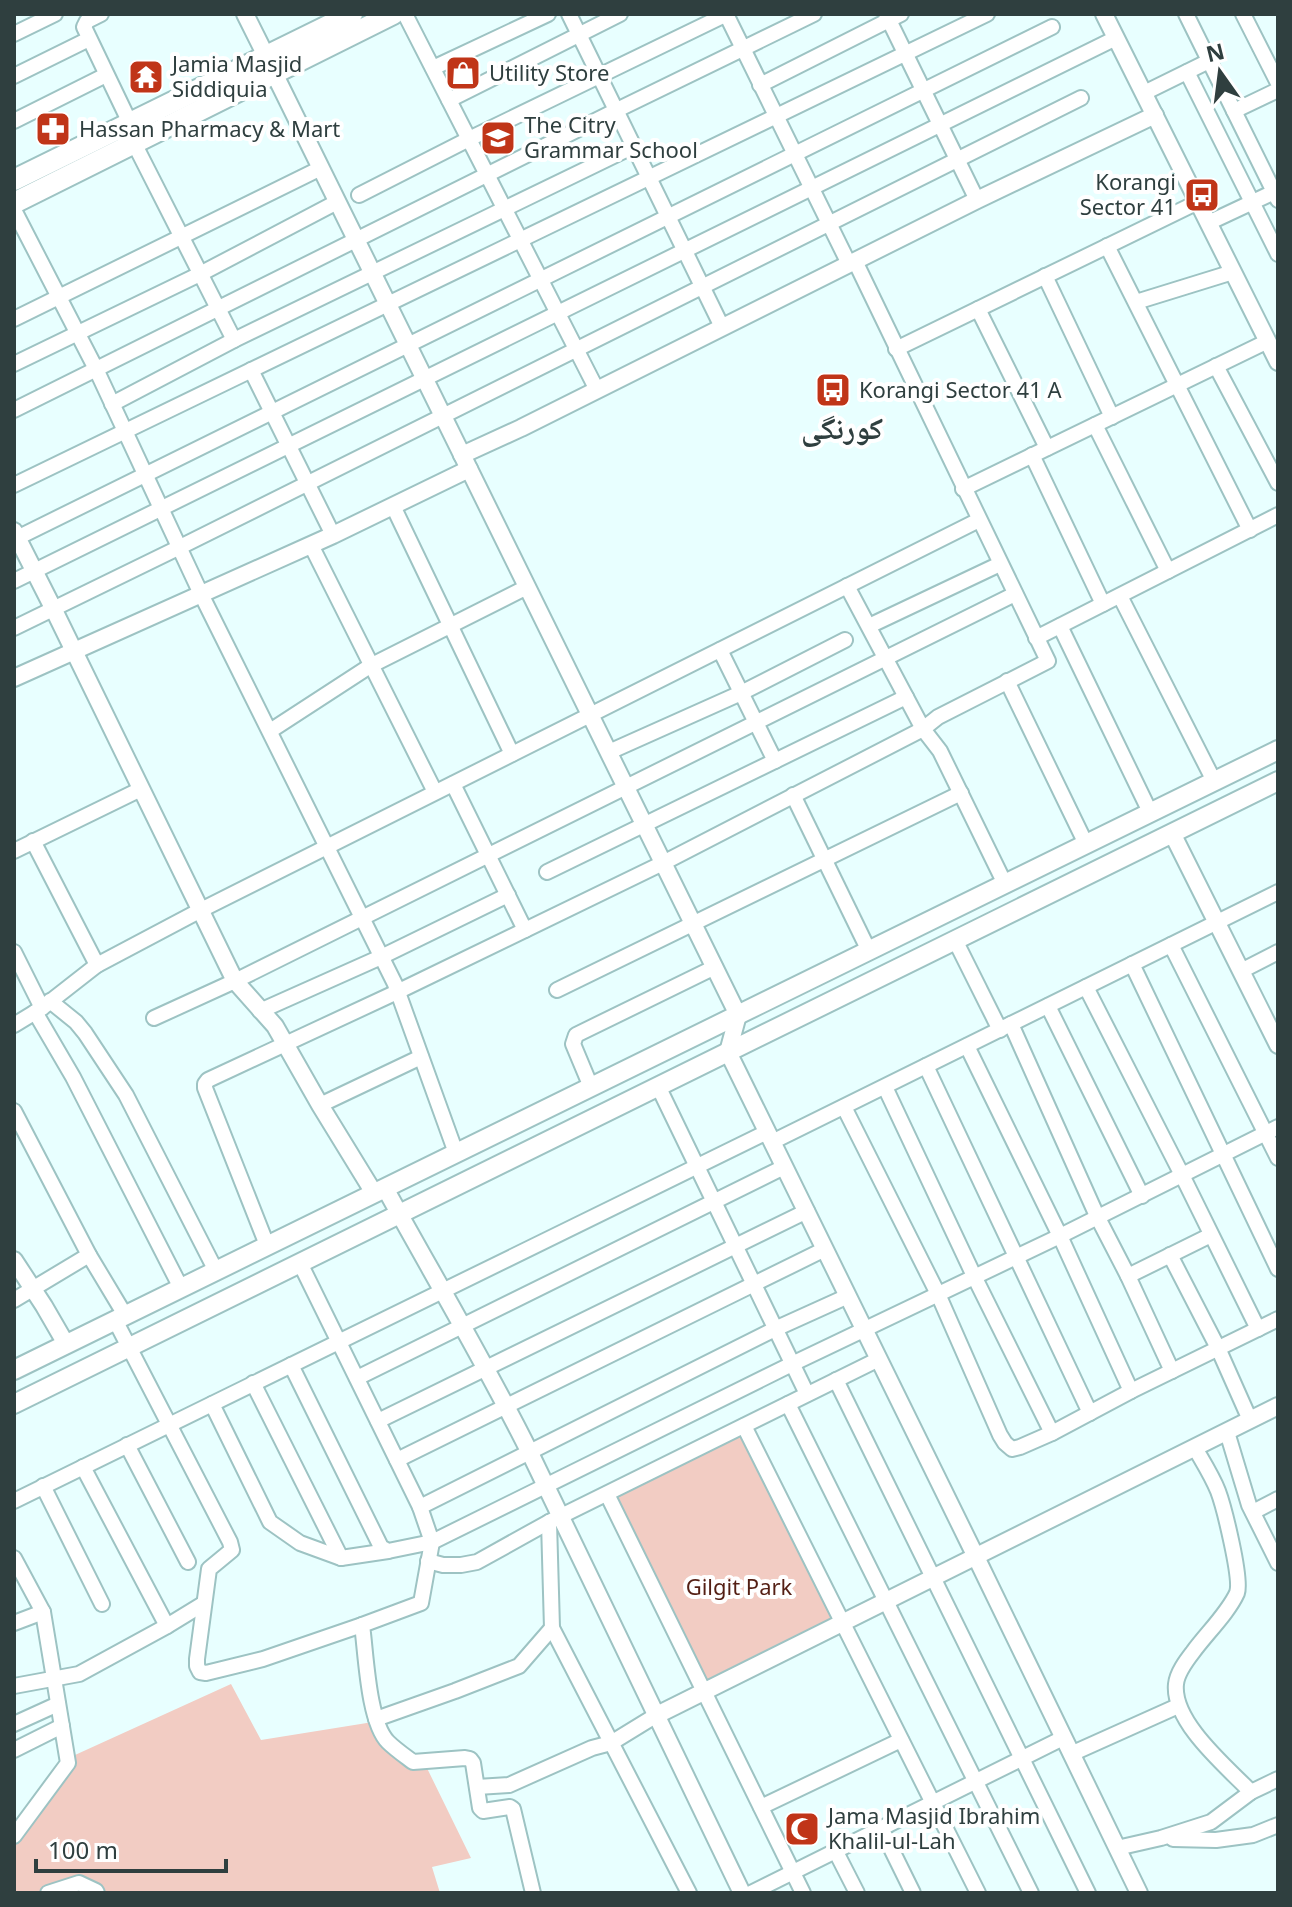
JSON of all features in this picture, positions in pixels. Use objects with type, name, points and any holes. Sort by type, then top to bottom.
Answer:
[{"type":"main road","points":[[270,65],[352,14]]},
{"type":"main road","points":[[14,203],[132,133],[270,65],[393,14]]},
{"type":"main road","points":[[14,180],[132,133]]},
{"type":"main road","points":[[14,1370],[1278,750]]},
{"type":"main road","points":[[14,1404],[1278,781]]},
{"type":"street","points":[[14,34],[55,14]]},
{"type":"street","points":[[14,76],[87,21],[101,14]]},
{"type":"street","points":[[245,14],[738,1015],[728,1052],[1139,1893]]},
{"type":"street","points":[[405,14],[597,390]]},
{"type":"street","points":[[433,68],[548,14]]},
{"type":"street","points":[[569,14],[722,327]]},
{"type":"street","points":[[449,100],[620,14]]},
{"type":"street","points":[[267,1245],[205,1084],[214,1077],[663,863],[1048,661],[896,349],[811,188],[726,14],[359,195]]},
{"type":"street","points":[[14,410],[814,14]]},
{"type":"street","points":[[14,485],[987,14]]},
{"type":"street","points":[[1104,14],[1278,359]]},
{"type":"street","points":[[1186,14],[1276,196],[1208,223]]},
{"type":"street","points":[[1243,14],[1278,83]]},
{"type":"street","points":[[760,85],[892,16],[905,53],[977,200]]},
{"type":"street","points":[[83,27],[181,236],[234,340]]},
{"type":"street","points":[[742,1893],[555,1519],[545,1485],[487,1369],[400,1214],[320,1105],[275,1026],[235,981],[16,535],[146,475],[1052,27]]},
{"type":"street","points":[[14,581],[1116,38]]},
{"type":"street","points":[[1144,93],[1209,61]]},
{"type":"street","points":[[1187,72],[1278,254]]},
{"type":"street","points":[[14,121],[106,75]]},
{"type":"street","points":[[1234,111],[1278,90]]},
{"type":"street","points":[[14,628],[1081,98]]},
{"type":"street","points":[[14,678],[393,506],[597,390],[977,200],[1155,115]]},
{"type":"street","points":[[112,404],[234,340],[634,146]]},
{"type":"street","points":[[14,319],[321,168]]},
{"type":"street","points":[[14,364],[200,274],[337,202]]},
{"type":"street","points":[[896,349],[1198,202]]},
{"type":"street","points":[[14,210],[96,369],[201,594],[381,957],[397,992],[456,1153]]},
{"type":"street","points":[[1107,246],[1250,530]]},
{"type":"street","points":[[1136,302],[1233,272]]},
{"type":"street","points":[[1045,276],[1112,417]]},
{"type":"street","points":[[978,309],[1047,448]]},
{"type":"street","points":[[963,489],[1268,341]]},
{"type":"street","points":[[1216,366],[1278,483]]},
{"type":"street","points":[[251,370],[333,535]]},
{"type":"street","points":[[1095,425],[1168,571]]},
{"type":"street","points":[[1032,455],[1103,604]]},
{"type":"street","points":[[393,506],[512,754]]},
{"type":"street","points":[[1036,638],[1278,515]]},
{"type":"street","points":[[14,1025],[97,965],[199,911],[979,520]]},
{"type":"street","points":[[311,545],[435,792]]},
{"type":"street","points":[[869,626],[1000,564]]},
{"type":"street","points":[[847,586],[923,729],[940,751],[1005,884]]},
{"type":"street","points":[[270,731],[370,666],[527,587]]},
{"type":"street","points":[[154,1018],[235,981],[1015,594]]},
{"type":"street","points":[[1120,596],[1214,781]]},
{"type":"street","points":[[1060,626],[1150,812]]},
{"type":"street","points":[[609,752],[741,693],[845,640]]},
{"type":"street","points":[[720,650],[775,761]]},
{"type":"street","points":[[1007,681],[1086,844]]},
{"type":"street","points":[[547,872],[906,697]]},
{"type":"street","points":[[453,784],[525,930]]},
{"type":"street","points":[[14,851],[141,789]]},
{"type":"street","points":[[557,990],[961,793]]},
{"type":"street","points":[[793,795],[869,951]]},
{"type":"street","points":[[1172,833],[1278,1045]]},
{"type":"street","points":[[33,841],[97,965]]},
{"type":"street","points":[[14,1501],[697,1167],[844,1107],[1278,892]]},
{"type":"street","points":[[260,1011],[508,895]]},
{"type":"street","points":[[955,940],[1005,1027],[1172,1371]]},
{"type":"street","points":[[1171,945],[1272,1130],[1278,1158]]},
{"type":"street","points":[[14,952],[73,1077],[181,1288]]},
{"type":"street","points":[[1241,971],[1278,952]]},
{"type":"street","points":[[1132,964],[1278,1269]]},
{"type":"street","points":[[591,1087],[573,1044],[576,1035],[715,967]]},
{"type":"street","points":[[1086,987],[1258,1329]]},
{"type":"street","points":[[1048,1006],[1142,1196]]},
{"type":"street","points":[[42,1007],[76,1022],[103,1058],[126,1095],[216,1271]]},
{"type":"street","points":[[967,1046],[1060,1236],[1131,1391]]},
{"type":"street","points":[[320,1105],[421,1057]]},
{"type":"street","points":[[926,1066],[1090,1413]]},
{"type":"street","points":[[658,1086],[807,1394]]},
{"type":"street","points":[[885,1087],[1052,1433]]},
{"type":"street","points":[[844,1107],[938,1294],[1005,1443],[1012,1449],[1052,1433],[1278,1319]]},
{"type":"street","points":[[14,1111],[120,1318],[129,1348],[230,1542],[232,1550],[209,1569],[197,1666],[200,1672],[263,1659],[421,1603],[432,1542],[420,1507],[300,1263]]},
{"type":"street","points":[[212,1404],[270,1522],[300,1543],[341,1558],[432,1542],[1272,1130]]},
{"type":"street","points":[[357,1378],[784,1167]]},
{"type":"street","points":[[378,1421],[807,1211]]},
{"type":"street","points":[[1128,1276],[1211,1235]]},
{"type":"street","points":[[397,1460],[825,1249]]},
{"type":"street","points":[[14,1300],[89,1255]]},
{"type":"street","points":[[1170,1255],[1218,1348],[1250,1420]]},
{"type":"street","points":[[14,1260],[66,1344]]},
{"type":"street","points":[[420,1507],[775,1329],[848,1296]]},
{"type":"street","points":[[428,1561],[443,1565],[477,1562],[555,1519],[879,1359]]},
{"type":"street","points":[[291,1365],[381,1547],[388,1551]]},
{"type":"street","points":[[836,1380],[1088,1893]]},
{"type":"street","points":[[253,1383],[341,1558]]},
{"type":"street","points":[[788,1404],[1031,1893]]},
{"type":"street","points":[[477,1787],[509,1785],[592,1748],[611,1743],[655,1716],[1278,1406]]},
{"type":"street","points":[[744,1426],[978,1893]]},
{"type":"street","points":[[1227,1432],[1249,1505],[1278,1563]]},
{"type":"street","points":[[127,1445],[188,1562]]},
{"type":"street","points":[[1195,1448],[1221,1498],[1238,1584],[1237,1593],[1180,1671],[1176,1684],[1178,1706],[1195,1733],[1251,1792]]},
{"type":"street","points":[[83,1467],[167,1626]]},
{"type":"street","points":[[43,1486],[102,1604]]},
{"type":"street","points":[[607,1494],[803,1893]]},
{"type":"street","points":[[1253,1512],[1278,1499]]},
{"type":"street","points":[[555,1519],[552,1628],[689,1893]]},
{"type":"street","points":[[14,1558],[43,1612],[68,1763],[14,1836]]},
{"type":"street","points":[[14,1686],[79,1674],[203,1604]]},
{"type":"street","points":[[14,1623],[43,1612]]},
{"type":"street","points":[[362,1625],[372,1701],[385,1740],[413,1762],[470,1759],[480,1808],[483,1811],[513,1809],[533,1893]]},
{"type":"street","points":[[376,1719],[519,1666],[552,1628]]},
{"type":"street","points":[[14,1724],[58,1704]]},
{"type":"street","points":[[1071,1754],[1178,1706]]},
{"type":"street","points":[[14,1750],[62,1726]]},
{"type":"street","points":[[751,1893],[1063,1738]]},
{"type":"street","points":[[761,1807],[901,1740]]},
{"type":"street","points":[[1117,1848],[1211,1822],[1251,1792],[1278,1779]]},
{"type":"street","points":[[1161,1838],[1216,1840],[1253,1835],[1278,1825]]},
{"type":"street","points":[[881,1828],[913,1893]]},
{"type":"street","points":[[835,1850],[857,1893]]},
{"type":"street","points":[[48,1893],[79,1883],[97,1893]]},
{"type":"green space","name":"Gilgit Park","points":[[744,1426],[844,1623],[705,1692],[607,1494]]},
{"type":"green space","points":[[231,1684],[261,1740],[373,1722],[380,1738],[424,1762],[471,1858],[432,1867],[440,1893],[14,1893],[14,1841],[75,1755]]},
{"type":"place","name":"Utility Store","points":[[463,73]]},
{"type":"place","name":"Jamia Masjid Siddiquia","points":[[146,77]]},
{"type":"place","name":"Hassan Pharmacy & Mart","points":[[53,129]]},
{"type":"place","name":"The Citry Grammar School","points":[[498,138]]},
{"type":"place","name":"Korangi Sector 41","points":[[1202,195]]},
{"type":"place","name":"Korangi Sector 41 A","points":[[833,390]]},
{"type":"place","name":"Jama Masjid Ibrahim Khalil-ul-Lah","points":[[802,1829]]},
{"type":"district","name":"کورنگی","points":[[842,429]]}]
